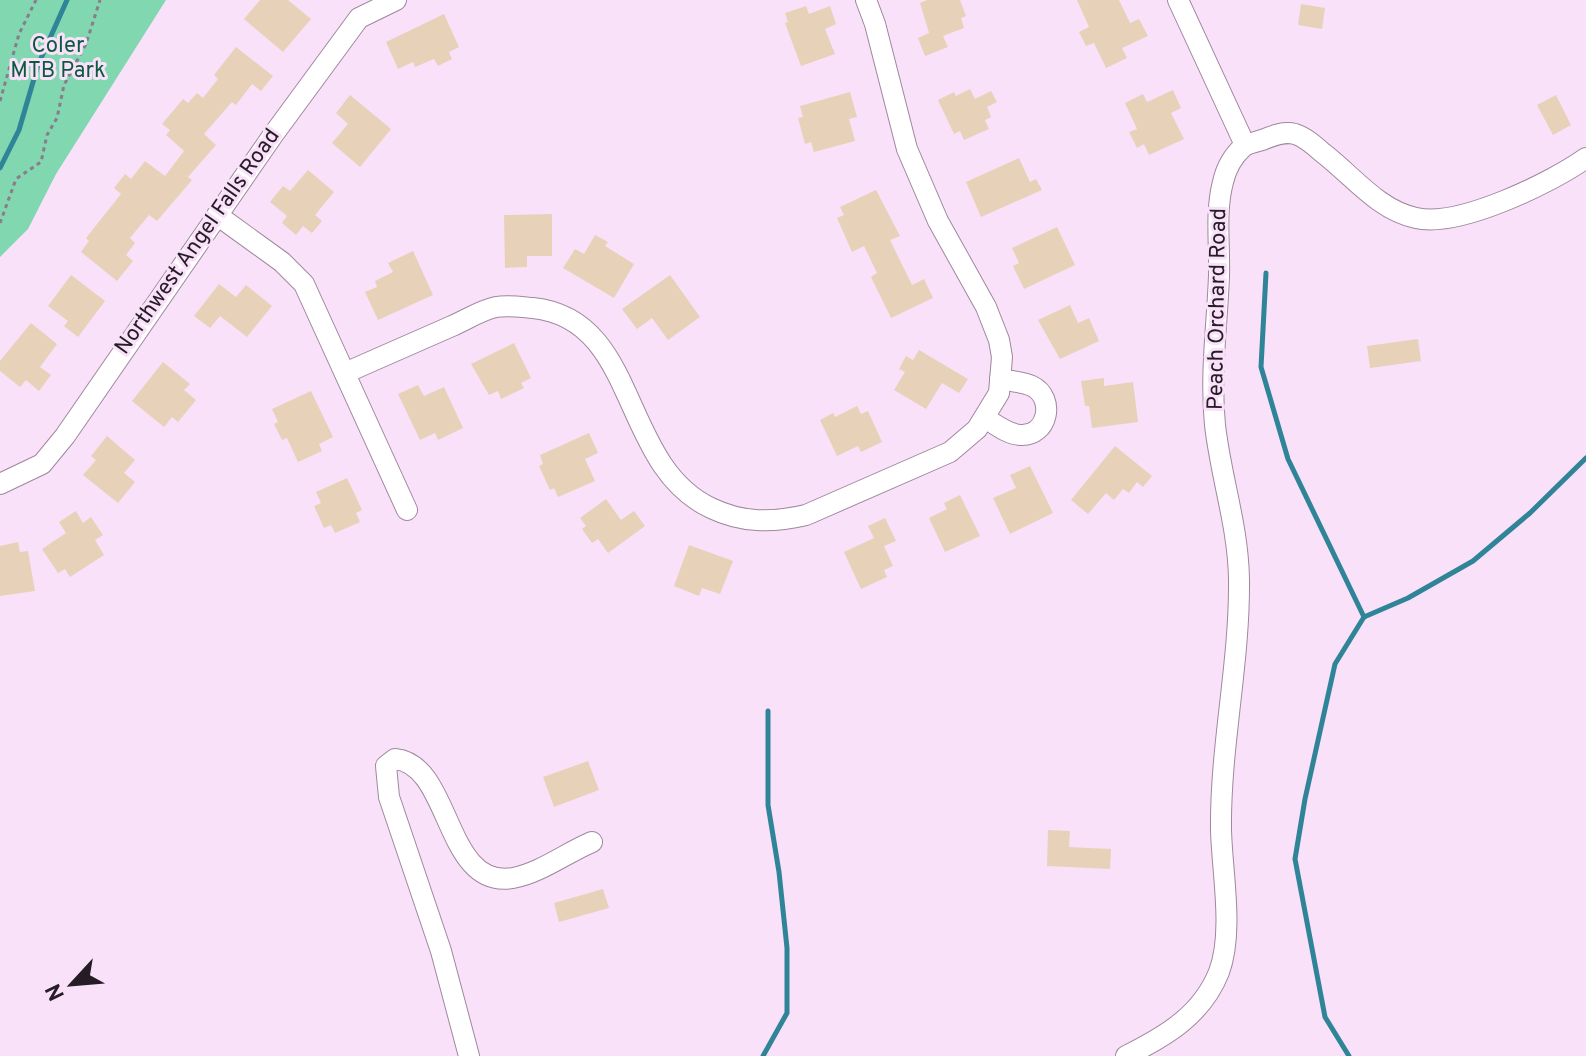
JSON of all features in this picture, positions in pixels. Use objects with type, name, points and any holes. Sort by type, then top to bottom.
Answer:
[{"type":"street","name":"Northwest Angel Falls Road","points":[[0,484],[42,464],[359,18],[396,0]]},
{"type":"street","points":[[345,373],[495,307],[543,309],[568,319],[597,340],[617,373],[654,454],[669,477],[703,504],[724,514],[754,521],[785,520],[806,515],[950,452],[977,429],[999,393],[1002,357],[999,340],[986,307],[938,221],[907,149],[866,0]]},
{"type":"street","points":[[1181,1],[1245,145],[1279,134],[1294,134],[1310,143],[1394,212],[1421,220],[1458,216],[1494,205],[1572,168],[1586,158]]},
{"type":"street","name":"Peach Orchard Road","points":[[1126,1056],[1165,1037],[1201,1006],[1220,970],[1226,930],[1222,790],[1239,578],[1236,528],[1215,425],[1214,328],[1219,278],[1218,213],[1223,182],[1229,164],[1245,145]]},
{"type":"street","points":[[217,215],[295,272],[304,284],[407,510]]},
{"type":"street","points":[[985,418],[1018,435],[1035,432],[1044,422],[1047,404],[1044,396],[1034,387],[1000,379]]},
{"type":"street","points":[[469,1056],[438,939],[389,797],[386,766],[395,759],[405,760],[421,773],[470,861],[488,877],[511,878],[526,874],[592,842]]},
{"type":"path","points":[[0,101],[19,34],[36,0]]},
{"type":"path","points":[[0,223],[16,179],[41,162],[47,135],[57,118],[64,85],[86,44],[100,0]]},
{"type":"green space","name":"Coler MTB Park","points":[[0,0],[166,0],[56,174],[28,229],[0,257]]},
{"type":"building","points":[[260,0],[288,0],[311,19],[283,52],[244,19]]},
{"type":"building","points":[[927,0],[960,0],[966,16],[961,18],[964,28],[943,36],[948,47],[925,56],[918,38],[929,33],[920,3]]},
{"type":"building","points":[[1077,0],[1119,0],[1130,23],[1139,19],[1148,36],[1122,48],[1127,58],[1106,68],[1094,43],[1086,46],[1079,32],[1089,27]]},
{"type":"building","points":[[1301,4],[1325,8],[1322,29],[1298,25]]},
{"type":"building","points":[[806,6],[809,14],[830,6],[836,24],[825,29],[835,54],[801,66],[785,23],[788,22],[785,13]]},
{"type":"building","points":[[444,14],[459,47],[449,52],[452,59],[438,66],[434,59],[415,67],[413,62],[398,69],[386,42]]},
{"type":"building","points":[[236,47],[273,76],[261,91],[252,84],[236,105],[232,102],[204,134],[216,145],[188,177],[192,180],[157,221],[149,215],[130,238],[135,243],[126,255],[133,261],[117,281],[81,252],[89,241],[86,238],[121,194],[114,188],[125,174],[131,179],[145,161],[165,176],[184,151],[166,135],[170,130],[162,124],[183,99],[188,103],[197,93],[203,98],[218,79],[214,75]]},
{"type":"building","points":[[970,89],[975,99],[991,91],[997,102],[987,107],[991,117],[985,120],[989,129],[964,140],[960,131],[954,134],[938,100]]},
{"type":"building","points":[[1173,90],[1181,108],[1171,113],[1184,139],[1149,155],[1144,144],[1137,148],[1129,132],[1137,129],[1125,103],[1143,94],[1147,102]]},
{"type":"building","points":[[850,92],[857,117],[849,119],[855,141],[814,152],[811,142],[805,144],[798,118],[803,117],[800,106]]},
{"type":"building","points":[[350,95],[391,129],[360,167],[332,143],[348,124],[336,113]]},
{"type":"building","points":[[1556,95],[1571,125],[1553,135],[1537,105]]},
{"type":"building","points":[[1019,158],[1030,182],[1036,179],[1042,190],[981,217],[966,182]]},
{"type":"building","points":[[308,170],[334,192],[315,215],[322,221],[312,233],[303,226],[296,235],[282,223],[287,216],[270,202],[283,186],[290,191]]},
{"type":"building","points":[[876,190],[900,236],[890,240],[912,285],[924,279],[933,298],[891,318],[871,277],[877,273],[864,246],[852,252],[837,218],[844,215],[840,207]]},
{"type":"building","points":[[552,214],[552,256],[527,256],[527,267],[505,268],[504,215]]},
{"type":"building","points":[[1057,227],[1075,265],[1024,289],[1013,266],[1019,263],[1012,248]]},
{"type":"building","points":[[595,235],[608,242],[605,246],[634,264],[614,298],[563,268],[575,249],[584,254]]},
{"type":"building","points":[[413,251],[433,295],[378,320],[365,292],[377,287],[375,281],[393,272],[388,263]]},
{"type":"building","points":[[71,275],[105,301],[78,337],[64,326],[68,321],[48,306]]},
{"type":"building","points":[[670,275],[700,317],[668,340],[652,318],[637,329],[622,309]]},
{"type":"building","points":[[219,284],[236,297],[246,285],[272,306],[247,337],[220,316],[210,328],[194,316]]},
{"type":"building","points":[[1070,305],[1078,323],[1089,318],[1099,341],[1060,359],[1038,320]]},
{"type":"building","points":[[31,323],[57,344],[40,367],[51,375],[39,391],[26,380],[20,387],[0,371],[0,361]]},
{"type":"building","points":[[1418,339],[1421,361],[1370,368],[1367,346]]},
{"type":"building","points":[[514,343],[531,378],[521,383],[524,388],[501,399],[498,391],[489,395],[471,364]]},
{"type":"building","points":[[919,350],[968,379],[959,393],[942,383],[926,409],[894,390],[905,372],[899,369],[906,356],[913,360]]},
{"type":"building","points":[[163,362],[190,384],[184,390],[196,400],[178,422],[172,417],[164,427],[132,401]]},
{"type":"building","points":[[1104,378],[1104,386],[1133,382],[1138,422],[1092,428],[1081,381]]},
{"type":"building","points":[[418,385],[424,396],[444,387],[463,428],[438,440],[435,433],[420,440],[398,394]]},
{"type":"building","points":[[311,391],[333,437],[319,444],[322,451],[298,462],[287,438],[282,440],[274,424],[278,422],[272,409]]},
{"type":"building","points":[[857,406],[861,414],[868,411],[882,442],[861,452],[858,446],[837,456],[820,420],[833,413],[835,417]]},
{"type":"building","points":[[589,433],[598,453],[585,459],[595,481],[558,497],[554,488],[550,490],[539,466],[543,464],[540,455]]},
{"type":"building","points":[[107,436],[135,460],[124,473],[135,482],[118,503],[83,475],[96,460],[91,456]]},
{"type":"building","points":[[1115,446],[1152,476],[1143,487],[1137,482],[1129,493],[1123,489],[1114,500],[1106,493],[1088,514],[1071,500]]},
{"type":"building","points":[[1030,466],[1053,513],[1010,534],[993,498],[1016,488],[1010,475]]},
{"type":"building","points":[[347,478],[362,510],[356,513],[360,522],[335,533],[331,525],[324,528],[314,506],[321,503],[316,492]]},
{"type":"building","points":[[960,495],[980,536],[945,552],[929,518],[947,509],[944,503]]},
{"type":"building","points":[[606,499],[621,520],[634,511],[645,526],[608,553],[598,539],[592,543],[582,529],[586,526],[580,518]]},
{"type":"building","points":[[76,511],[83,523],[91,517],[103,535],[95,540],[104,555],[70,577],[65,569],[58,573],[42,549],[66,533],[59,522]]},
{"type":"building","points":[[885,518],[896,541],[884,546],[893,566],[884,570],[887,577],[861,589],[844,552],[874,538],[868,526]]},
{"type":"building","points":[[18,542],[20,552],[28,551],[35,591],[0,596],[0,546]]},
{"type":"building","points":[[689,545],[733,561],[720,594],[702,588],[699,596],[674,586]]},
{"type":"building","points":[[588,761],[599,790],[554,807],[543,777]]},
{"type":"building","points":[[1048,830],[1070,831],[1069,847],[1111,849],[1110,869],[1047,866]]},
{"type":"building","points":[[603,889],[609,908],[559,922],[554,903]]},
{"type":"waterway","points":[[0,168],[19,130],[38,65],[67,0]]},
{"type":"waterway","points":[[1266,273],[1261,367],[1288,459],[1364,617]]},
{"type":"waterway","points":[[1349,1056],[1325,1017],[1295,859],[1335,664],[1364,617],[1408,598],[1473,561],[1530,513],[1586,458]]},
{"type":"waterway","points":[[763,1056],[787,1013],[787,948],[768,805],[768,711]]}]
